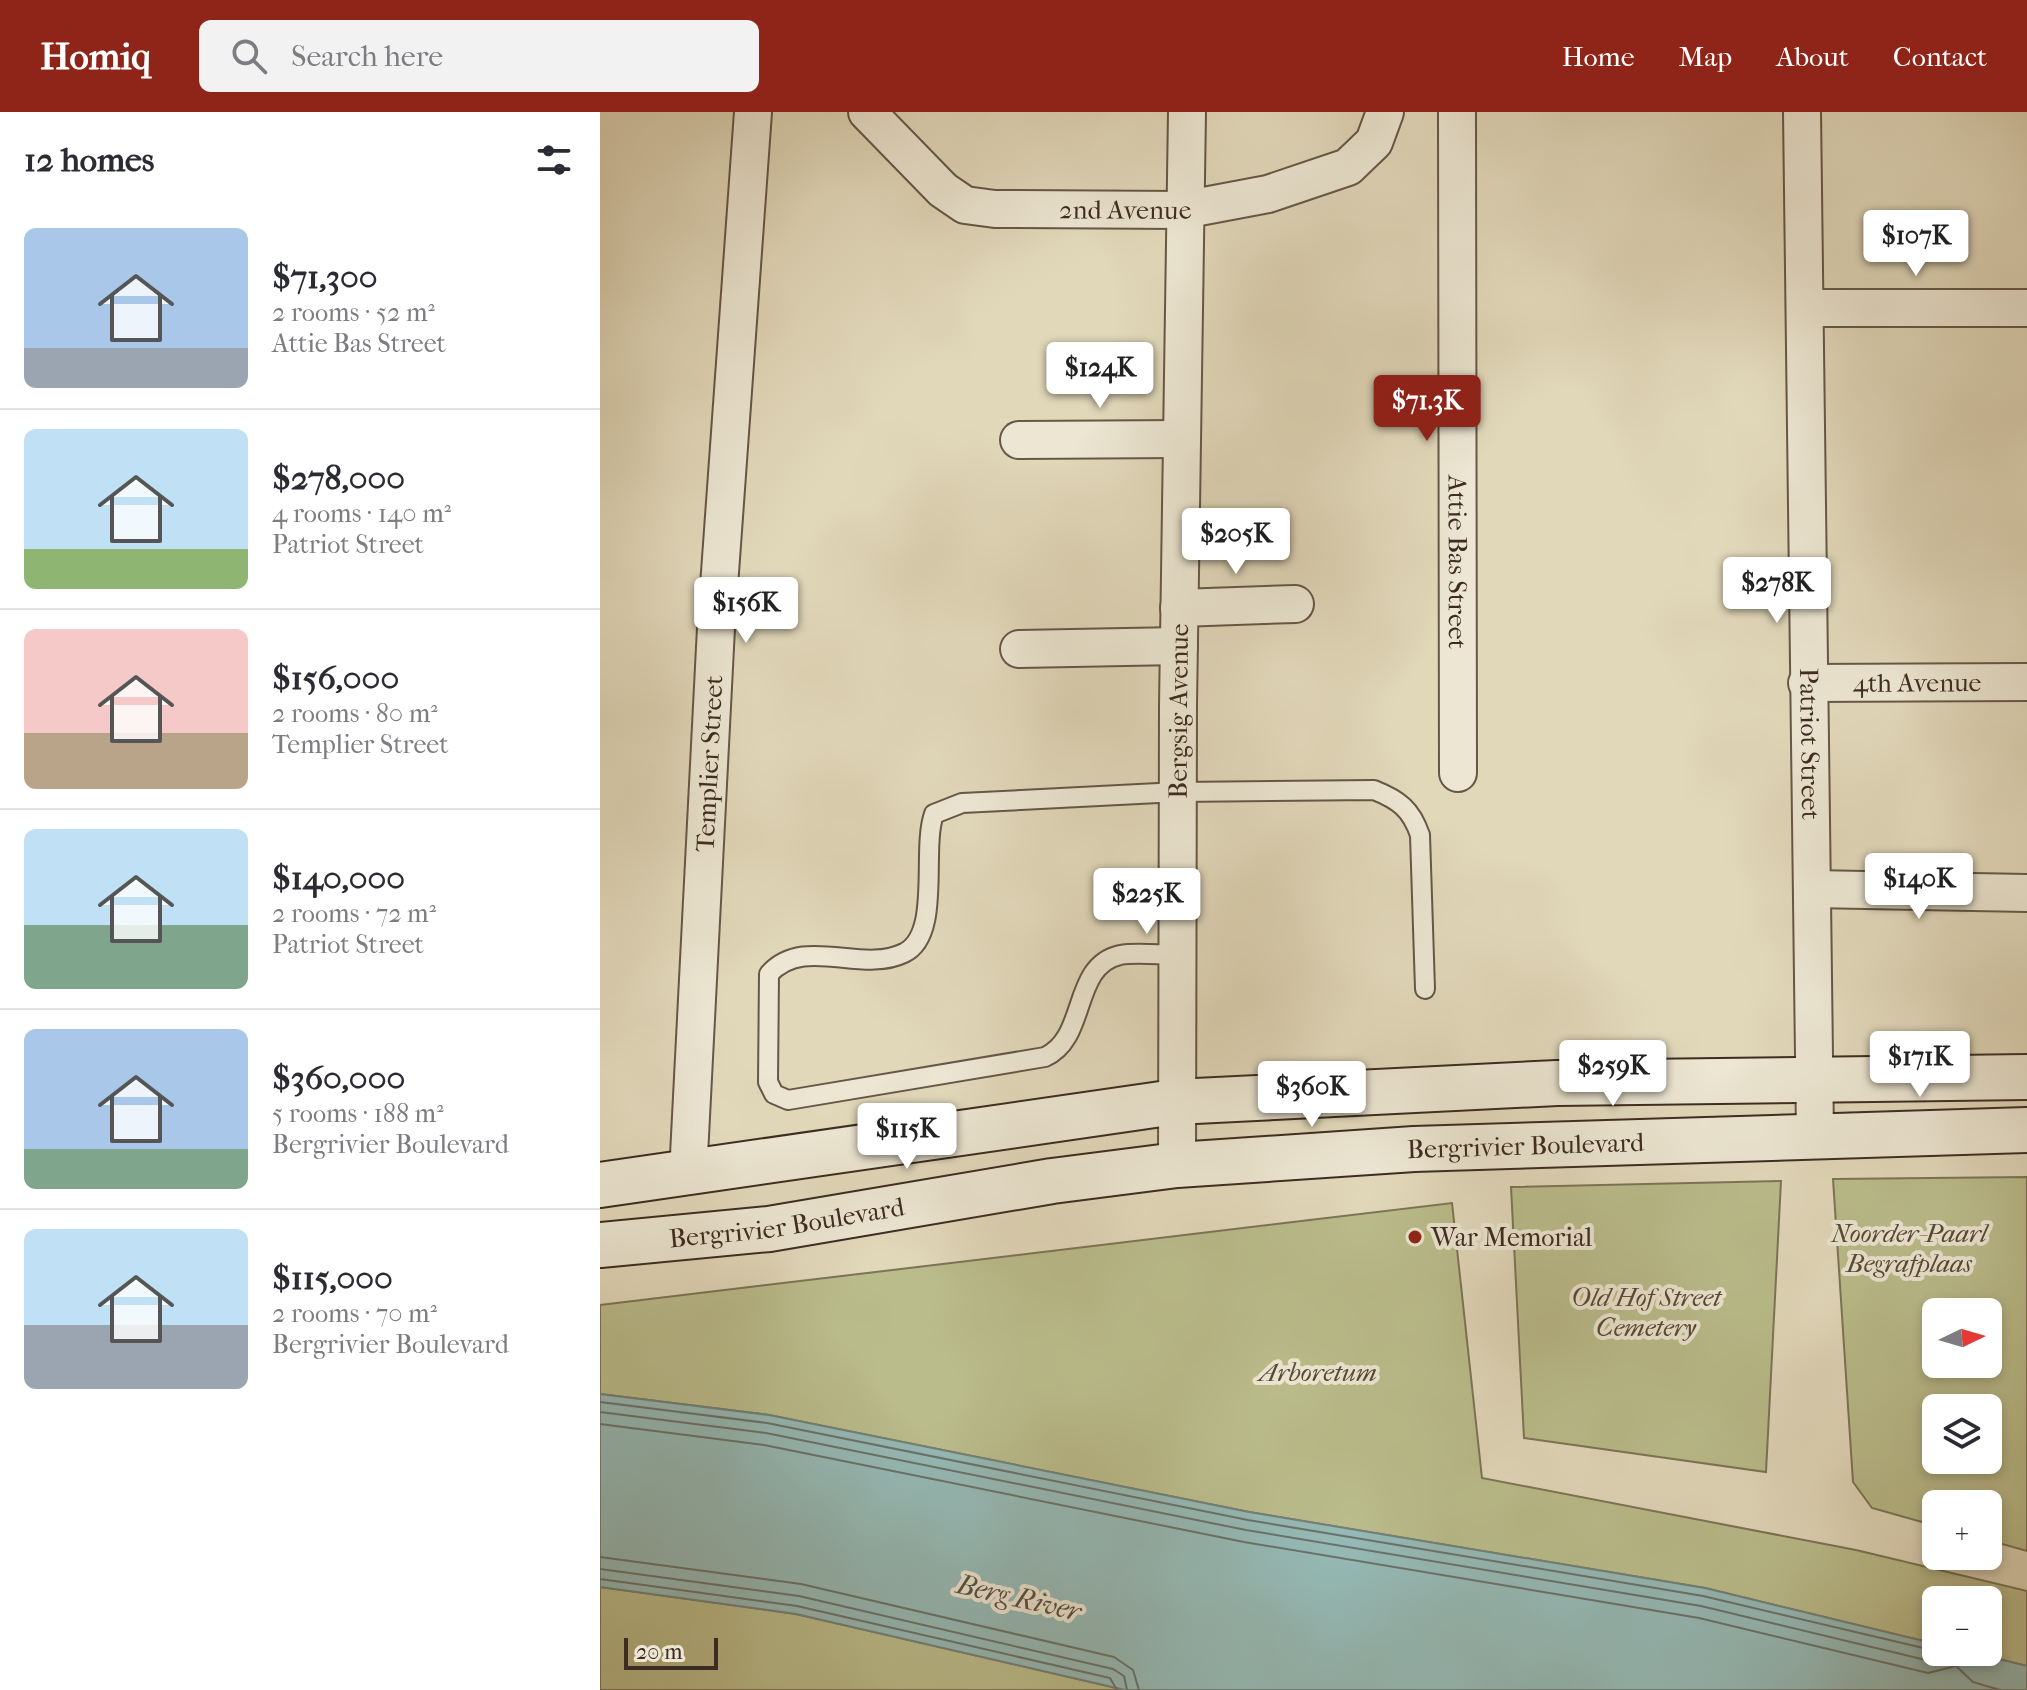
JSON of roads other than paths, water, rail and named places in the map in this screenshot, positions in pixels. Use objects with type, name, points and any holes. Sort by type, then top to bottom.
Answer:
[{"type":"street","name":"Templier Street","points":[[688,1175],[716,628],[753,112]]},
{"type":"street","name":"2nd Avenue","points":[[867,112],[943,190],[965,205],[995,209],[1183,210],[1268,194],[1348,167],[1374,142],[1385,112]]},
{"type":"street","name":"Bergsig Avenue","points":[[1177,1165],[1179,608],[1183,210],[1187,112]]},
{"type":"street","name":"Attie Bas Street","points":[[1457,112],[1458,773]]},
{"type":"street","name":"Patriot Street","points":[[1802,112],[1815,1135]]},
{"type":"street","points":[[1805,308],[2027,308]]},
{"type":"street","points":[[1019,440],[1181,439]]},
{"type":"street","points":[[1179,608],[1295,604]]},
{"type":"street","points":[[1019,649],[1179,646]]},
{"type":"street","name":"4th Avenue","points":[[1807,683],[2027,682]]},
{"type":"street","points":[[1812,889],[2027,893]]},
{"type":"street","points":[[600,1185],[688,1175],[1175,1102],[1557,1083],[1812,1077],[2027,1077]]},
{"type":"street","name":"Bergrivier Boulevard","points":[[600,1245],[769,1229],[1052,1181],[1177,1165],[1414,1149],[2027,1130]]},
{"type":"lane","points":[[1177,955],[1121,955],[1105,961],[1093,973],[1068,1038],[1059,1051],[1045,1057],[788,1100],[774,1094],[768,1082],[769,974],[777,965],[802,955],[886,960],[907,952],[919,940],[927,920],[928,830],[934,814],[962,803],[1178,792],[1374,790],[1398,800],[1413,816],[1420,835],[1425,989]]},
{"type":"water","name":"Berg River","points":[[600,1394],[769,1415],[1249,1512],[1705,1588],[1922,1641],[1922,1666],[2002,1666],[2002,1660],[2027,1666],[2027,1690],[1125,1690],[796,1614],[600,1587]]},
{"type":"place","name":"War Memorial","points":[[1415,1237]]},
{"type":"park label","name":"Noorder-Paarl Begrafplaas","points":[[1909,1248]]},
{"type":"park label","name":"Old Hof Street Cemetery","points":[[1646,1312]]},
{"type":"park label","name":"Arboretum","points":[[1318,1372]]}]
